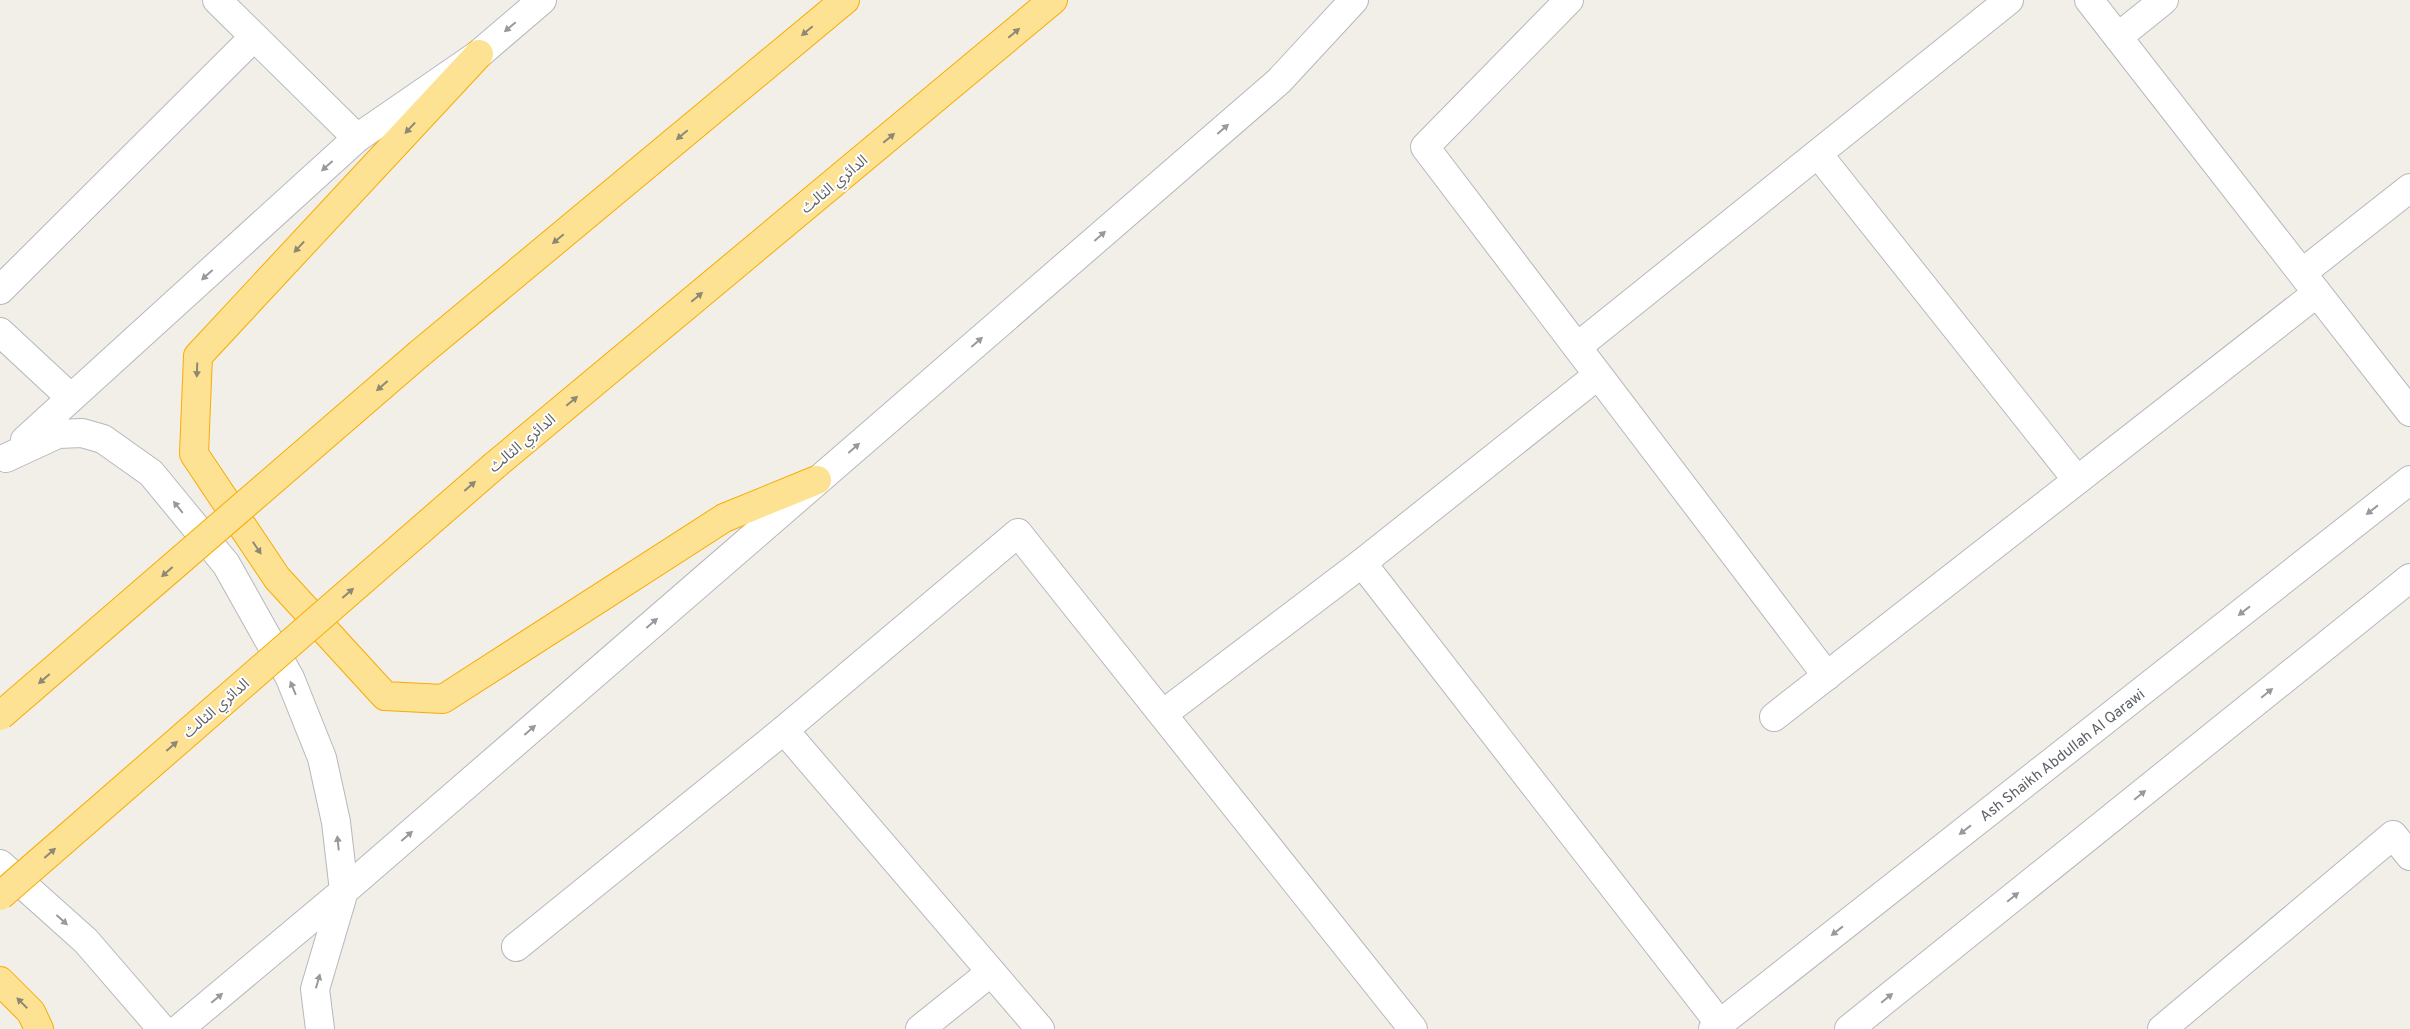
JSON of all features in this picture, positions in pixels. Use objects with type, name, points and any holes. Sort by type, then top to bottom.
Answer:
[{"type":"highway","points":[[0,716],[419,354],[845,0]]},
{"type":"highway","name":"الدائري الثالث","points":[[0,896],[494,466],[1054,0]]},
{"type":"highway","points":[[478,54],[198,356],[194,454],[277,578],[385,696],[443,699],[724,518],[817,480]]},
{"type":"highway","points":[[0,981],[32,1012],[39,1029]]},
{"type":"street","points":[[217,0],[357,138]]},
{"type":"street","points":[[3,460],[357,138],[478,54],[542,0]]},
{"type":"street","points":[[179,1029],[344,891],[1279,81],[1354,0]]},
{"type":"street","points":[[1569,0],[1425,147],[1827,676]]},
{"type":"street","points":[[1577,347],[2009,0]]},
{"type":"street","points":[[2089,0],[2410,412]]},
{"type":"street","points":[[2118,37],[2164,0]]},
{"type":"street","points":[[0,290],[254,37]]},
{"type":"street","points":[[1818,154],[2077,480]]},
{"type":"street","points":[[1774,717],[2077,480],[2310,283],[2410,188]]},
{"type":"street","points":[[0,332],[71,398]]},
{"type":"street","points":[[1163,714],[1362,563],[1598,375]]},
{"type":"street","points":[[3,460],[58,434],[82,433],[103,439],[151,473],[226,564],[290,678],[322,758],[336,822],[344,891],[315,989],[320,1029]]},
{"type":"street","name":"Ash Shaikh Abdullah Al Qarawi","points":[[1721,1028],[2410,480]]},
{"type":"street","points":[[516,947],[784,730],[1018,533],[1414,1029]]},
{"type":"street","points":[[1362,563],[1721,1028]]},
{"type":"street","points":[[1849,1029],[2410,578]]},
{"type":"street","points":[[784,730],[1040,1029]]},
{"type":"street","points":[[2162,1029],[2392,835],[2410,856]]},
{"type":"street","points":[[0,864],[86,941],[162,1029]]},
{"type":"street","points":[[920,1029],[991,972]]}]
